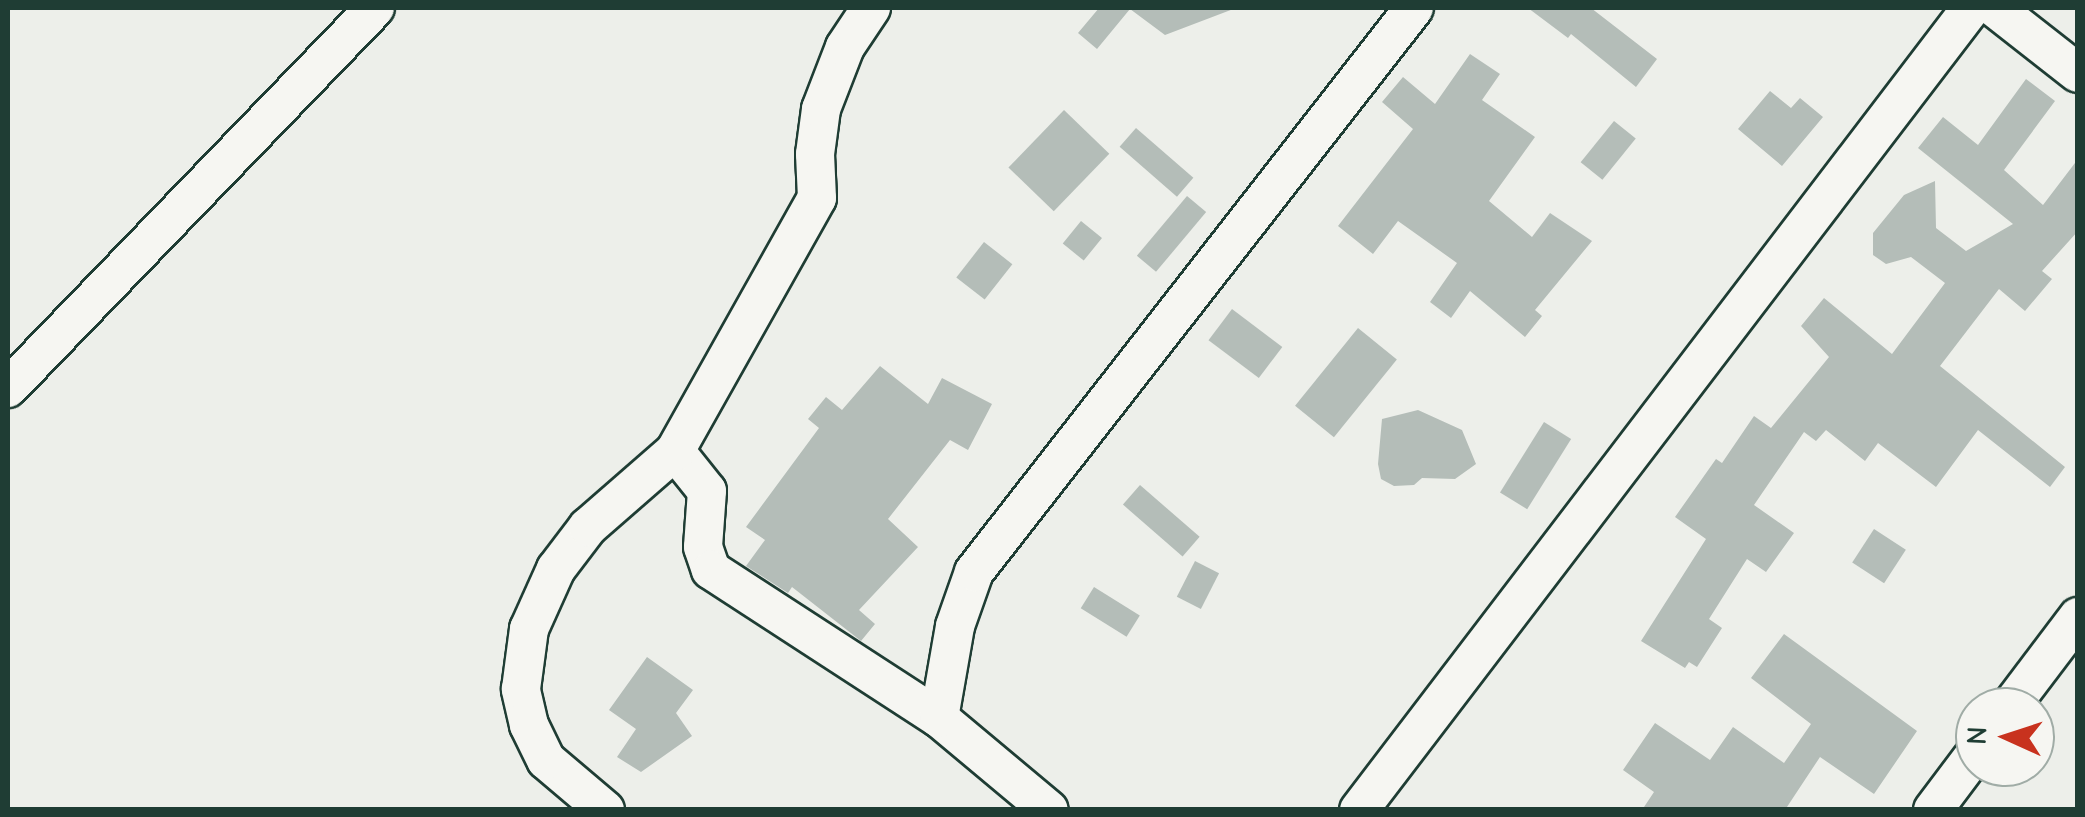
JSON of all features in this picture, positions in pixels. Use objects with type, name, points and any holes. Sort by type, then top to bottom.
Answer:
[{"type":"street","points":[[8,388],[375,8]]},
{"type":"street","points":[[605,810],[546,760],[528,726],[521,689],[529,630],[556,569],[588,527],[676,450],[817,198],[815,154],[821,109],[845,48],[870,8]]},
{"type":"street","points":[[939,718],[956,626],[974,572],[1414,8]]},
{"type":"street","points":[[1358,810],[1971,8]]},
{"type":"street","points":[[1995,8],[2078,73]]},
{"type":"street","points":[[676,450],[707,490],[703,548],[711,570],[939,718],[1049,810]]},
{"type":"street","points":[[2025,687],[2078,617]]},
{"type":"street","points":[[1933,810],[1955,781]]},
{"type":"building","points":[[1099,8],[1236,8],[1165,35],[1130,9],[1097,49],[1078,33]]},
{"type":"building","points":[[1528,8],[1591,8],[1657,59],[1636,87],[1571,34],[1568,38]]},
{"type":"building","points":[[1470,54],[1500,74],[1482,100],[1535,137],[1489,201],[1532,237],[1550,213],[1592,241],[1535,310],[1542,316],[1525,337],[1470,291],[1451,318],[1430,302],[1457,263],[1398,221],[1373,254],[1338,226],[1413,129],[1382,102],[1403,77],[1435,104]]},
{"type":"building","points":[[2026,79],[2055,101],[2004,170],[2043,205],[2078,159],[2078,231],[2042,271],[2052,279],[2025,311],[1999,289],[1940,366],[2065,467],[2050,487],[1978,430],[1936,487],[1878,443],[1865,461],[1826,430],[1816,441],[1804,432],[1754,505],[1794,533],[1766,572],[1747,559],[1709,619],[1722,628],[1697,667],[1689,662],[1685,668],[1641,641],[1706,539],[1675,517],[1716,459],[1722,463],[1754,416],[1771,428],[1829,357],[1801,326],[1824,298],[1892,354],[1945,283],[1911,257],[1886,264],[1873,255],[1873,233],[1904,195],[1935,181],[1936,228],[1966,251],[2013,224],[1918,148],[1943,117],[1978,145]]},
{"type":"building","points":[[1770,91],[1791,108],[1800,98],[1823,117],[1782,166],[1738,129]]},
{"type":"building","points":[[1064,110],[1109,154],[1054,211],[1008,168]]},
{"type":"building","points":[[1614,121],[1636,139],[1602,180],[1581,162]]},
{"type":"building","points":[[1136,128],[1193,178],[1177,197],[1120,147]]},
{"type":"building","points":[[1187,196],[1206,212],[1156,272],[1137,256]]},
{"type":"building","points":[[1081,221],[1102,238],[1084,261],[1063,244]]},
{"type":"building","points":[[984,242],[1012,264],[985,300],[956,277]]},
{"type":"building","points":[[1232,309],[1282,347],[1259,378],[1209,340]]},
{"type":"building","points":[[1358,328],[1397,359],[1334,437],[1295,406]]},
{"type":"building","points":[[880,366],[928,404],[942,378],[992,404],[968,450],[950,440],[888,519],[918,547],[859,610],[875,624],[861,641],[792,587],[788,593],[746,566],[765,540],[746,527],[819,428],[808,419],[826,397],[842,410]]},
{"type":"building","points":[[1418,410],[1462,430],[1476,464],[1455,479],[1422,478],[1414,485],[1394,486],[1381,479],[1378,464],[1382,419]]},
{"type":"building","points":[[1544,422],[1571,439],[1527,509],[1500,492]]},
{"type":"building","points":[[1140,485],[1200,537],[1183,556],[1123,505]]},
{"type":"building","points":[[1874,529],[1906,550],[1884,583],[1852,563]]},
{"type":"building","points":[[1195,561],[1219,573],[1201,609],[1177,597]]},
{"type":"building","points":[[1094,587],[1140,616],[1127,637],[1081,608]]},
{"type":"building","points":[[1784,634],[1917,731],[1874,794],[1820,757],[1785,810],[1642,810],[1654,792],[1623,770],[1655,723],[1710,760],[1733,727],[1784,763],[1811,724],[1751,678]]},
{"type":"building","points":[[647,657],[693,690],[676,713],[692,736],[641,772],[617,757],[636,729],[609,710]]}]
